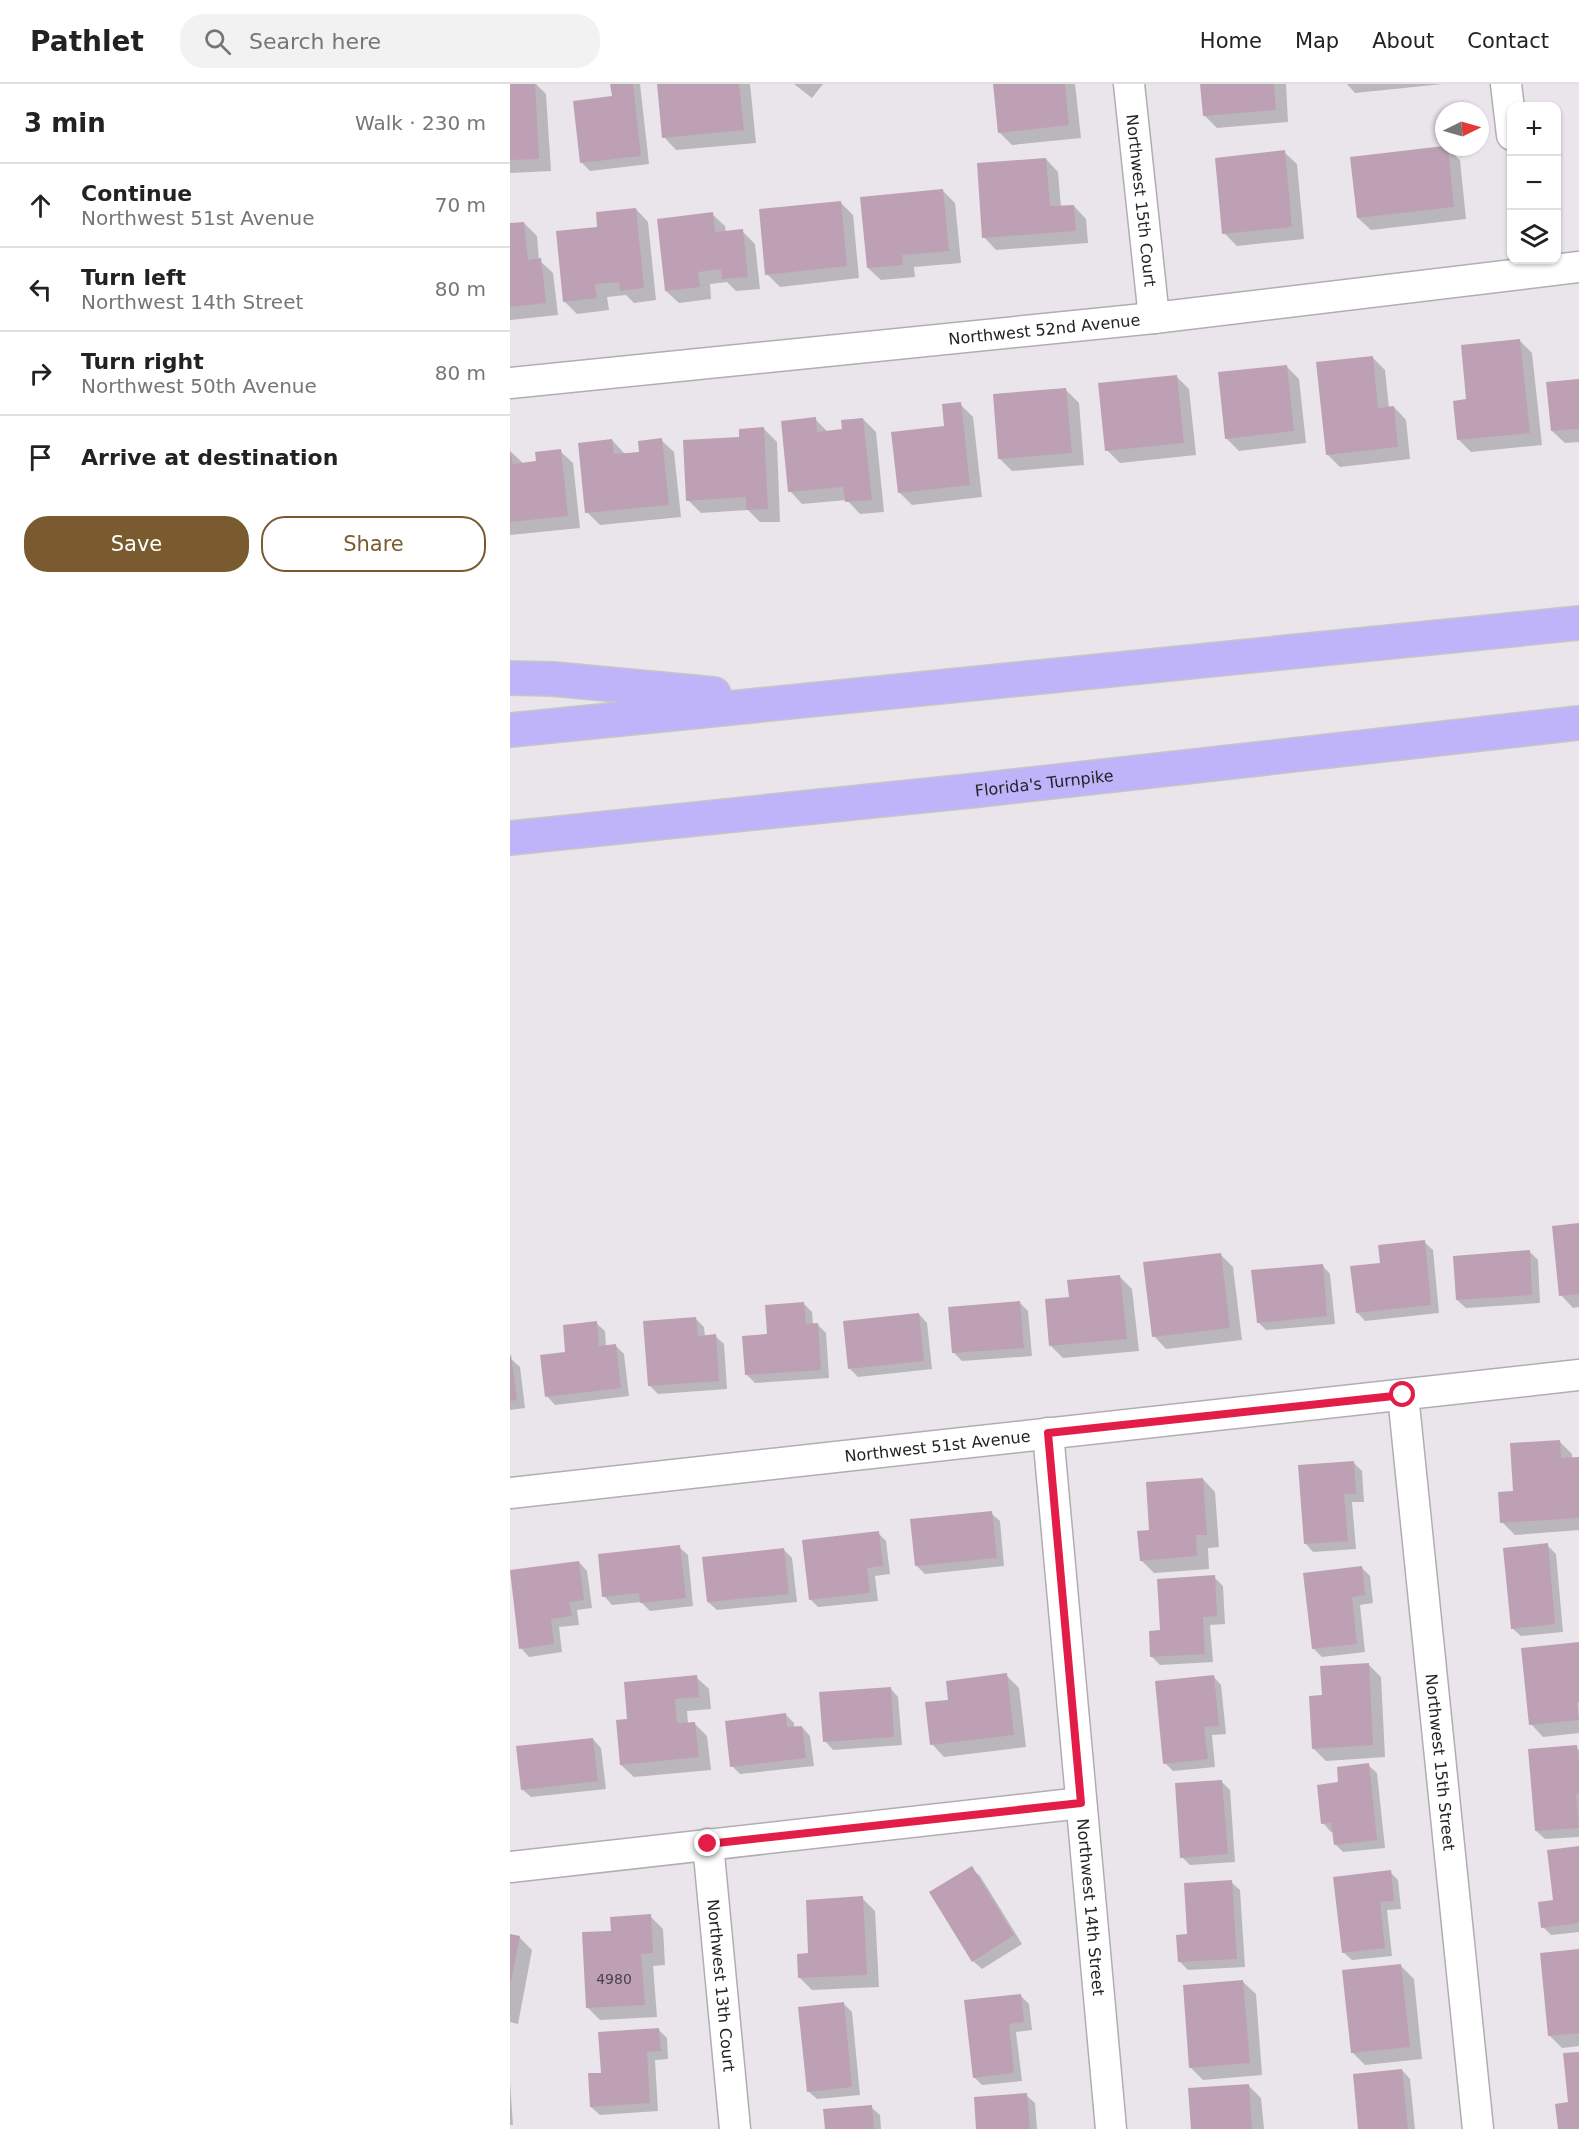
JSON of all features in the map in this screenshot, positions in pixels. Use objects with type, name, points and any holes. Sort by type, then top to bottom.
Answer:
[{"type":"highway","points":[[510,730],[1579,623]]},
{"type":"highway","points":[[510,678],[553,679],[784,701]]},
{"type":"highway","name":"Florida's Turnpike","points":[[510,838],[980,790],[1579,723]]},
{"type":"highway","points":[[510,850],[602,828]]},
{"type":"street","name":"Northwest 15th Court","points":[[1129,84],[1154,318]]},
{"type":"street","points":[[1506,84],[1508,102]]},
{"type":"street","name":"Northwest 52nd Avenue","points":[[510,383],[1154,318],[1525,266],[1579,267]]},
{"type":"street","name":"Northwest 51st Avenue","points":[[510,1493],[1579,1375]]},
{"type":"street","name":"Northwest 15th Street","points":[[1403,1395],[1478,2129]]},
{"type":"street","name":"Northwest 14th Street","points":[[1048,1433],[1111,2129]]},
{"type":"street","points":[[510,1868],[1081,1803]]},
{"type":"street","name":"Northwest 13th Court","points":[[708,1844],[735,2129]]},
{"type":"building","points":[[510,84],[535,84],[539,159],[510,160]]},
{"type":"building","points":[[610,84],[633,84],[641,156],[580,163],[573,101],[612,96]]},
{"type":"building","points":[[657,84],[739,84],[744,130],[662,138]]},
{"type":"building","points":[[993,84],[1065,84],[1069,125],[998,133]]},
{"type":"building","points":[[1200,84],[1274,84],[1276,110],[1203,116]]},
{"type":"building","points":[[1435,147],[1435,156],[1449,156],[1454,207],[1357,218],[1350,157]]},
{"type":"building","points":[[1285,150],[1292,227],[1222,234],[1215,158]]},
{"type":"building","points":[[1046,158],[1050,206],[1074,205],[1076,231],[982,238],[977,163]]},
{"type":"building","points":[[943,189],[949,251],[902,255],[903,265],[867,268],[860,197]]},
{"type":"building","points":[[841,201],[847,266],[765,275],[759,209]]},
{"type":"building","points":[[636,208],[644,288],[620,291],[619,282],[595,284],[597,298],[563,302],[556,231],[597,227],[596,212]]},
{"type":"building","points":[[713,212],[715,232],[743,229],[748,277],[722,279],[721,269],[698,272],[700,287],[665,291],[657,219]]},
{"type":"building","points":[[524,222],[528,260],[541,258],[546,303],[510,307],[510,223]]},
{"type":"building","points":[[1520,339],[1530,433],[1457,440],[1453,401],[1466,399],[1461,345]]},
{"type":"building","points":[[1373,356],[1378,408],[1394,406],[1398,447],[1326,455],[1316,362]]},
{"type":"building","points":[[1287,365],[1294,431],[1225,439],[1218,372]]},
{"type":"building","points":[[1177,375],[1184,443],[1105,451],[1098,383]]},
{"type":"building","points":[[1579,379],[1579,429],[1551,431],[1546,382]]},
{"type":"building","points":[[1066,388],[1072,453],[998,459],[993,394]]},
{"type":"building","points":[[961,402],[970,485],[898,493],[891,432],[944,426],[942,404]]},
{"type":"building","points":[[816,417],[817,432],[842,429],[841,420],[863,418],[872,500],[845,502],[843,487],[788,492],[781,421]]},
{"type":"building","points":[[764,427],[768,509],[746,510],[746,497],[686,501],[683,440],[739,437],[739,429]]},
{"type":"building","points":[[662,438],[669,505],[585,513],[578,443],[612,439],[614,454],[639,452],[638,441]]},
{"type":"building","points":[[561,449],[568,516],[510,522],[510,450],[513,464],[536,461],[535,452]]},
{"type":"building","points":[[1579,1223],[1579,1294],[1559,1296],[1552,1226]]},
{"type":"building","points":[[1425,1240],[1431,1305],[1356,1313],[1350,1266],[1380,1263],[1378,1245]]},
{"type":"building","points":[[1530,1250],[1532,1295],[1456,1300],[1453,1256]]},
{"type":"building","points":[[1221,1253],[1230,1328],[1152,1337],[1143,1262]]},
{"type":"building","points":[[1323,1264],[1327,1316],[1257,1323],[1251,1270]]},
{"type":"building","points":[[1120,1275],[1127,1339],[1049,1346],[1045,1299],[1069,1297],[1067,1280]]},
{"type":"building","points":[[1020,1301],[1024,1348],[952,1353],[948,1307]]},
{"type":"building","points":[[804,1302],[806,1324],[818,1323],[821,1370],[745,1375],[742,1336],[767,1334],[765,1305]]},
{"type":"building","points":[[919,1313],[924,1361],[848,1369],[843,1321]]},
{"type":"building","points":[[696,1317],[698,1336],[716,1334],[719,1381],[648,1386],[643,1321]]},
{"type":"building","points":[[597,1321],[599,1346],[616,1344],[621,1388],[545,1397],[540,1355],[565,1352],[563,1325]]},
{"type":"building","points":[[510,1356],[517,1400],[510,1401]]},
{"type":"building","points":[[1560,1440],[1561,1458],[1579,1457],[1579,1518],[1500,1523],[1498,1492],[1513,1491],[1510,1443]]},
{"type":"building","points":[[1354,1461],[1356,1494],[1344,1494],[1348,1541],[1304,1544],[1298,1465]]},
{"type":"building","points":[[1203,1478],[1207,1535],[1196,1535],[1197,1556],[1140,1561],[1137,1531],[1149,1530],[1146,1482]]},
{"type":"building","points":[[992,1511],[997,1558],[915,1566],[910,1519]]},
{"type":"building","points":[[879,1531],[883,1566],[867,1568],[870,1593],[809,1600],[802,1540]]},
{"type":"building","points":[[1548,1543],[1555,1624],[1511,1629],[1503,1548]]},
{"type":"building","points":[[680,1545],[686,1598],[640,1603],[639,1593],[602,1597],[598,1554]]},
{"type":"building","points":[[784,1548],[789,1594],[707,1602],[702,1557]]},
{"type":"building","points":[[579,1561],[584,1600],[569,1602],[572,1616],[551,1619],[554,1644],[519,1649],[510,1570]]},
{"type":"building","points":[[1362,1566],[1365,1595],[1352,1597],[1357,1644],[1312,1649],[1303,1573]]},
{"type":"building","points":[[1215,1575],[1217,1616],[1203,1617],[1205,1654],[1150,1657],[1149,1631],[1160,1630],[1157,1579]]},
{"type":"building","points":[[1579,1642],[1579,1702],[1577,1703],[1579,1720],[1529,1725],[1521,1648]]},
{"type":"building","points":[[1369,1663],[1373,1745],[1312,1749],[1309,1696],[1322,1695],[1320,1666]]},
{"type":"building","points":[[1007,1673],[1014,1735],[930,1745],[925,1702],[948,1700],[946,1681]]},
{"type":"building","points":[[697,1675],[699,1697],[675,1699],[677,1723],[695,1722],[699,1757],[620,1765],[616,1720],[627,1719],[624,1682]]},
{"type":"building","points":[[1214,1675],[1219,1726],[1204,1727],[1208,1759],[1163,1764],[1155,1681]]},
{"type":"building","points":[[891,1687],[894,1737],[823,1742],[819,1692]]},
{"type":"building","points":[[786,1713],[787,1727],[802,1726],[806,1758],[730,1767],[725,1721]]},
{"type":"building","points":[[593,1738],[598,1781],[521,1790],[516,1746]]},
{"type":"building","points":[[1577,1745],[1579,1794],[1576,1794],[1579,1828],[1535,1831],[1528,1749]]},
{"type":"building","points":[[1369,1763],[1377,1840],[1334,1845],[1331,1823],[1321,1824],[1317,1785],[1338,1782],[1337,1767]]},
{"type":"building","points":[[1222,1780],[1228,1854],[1180,1858],[1175,1783]]},
{"type":"building","points":[[1579,1846],[1579,1923],[1541,1928],[1538,1902],[1553,1900],[1547,1850]]},
{"type":"building","points":[[972,1866],[1014,1935],[972,1962],[929,1892]]},
{"type":"building","points":[[1391,1870],[1394,1901],[1380,1902],[1385,1948],[1342,1953],[1333,1877]]},
{"type":"building","points":[[1232,1880],[1237,1959],[1178,1962],[1176,1935],[1187,1934],[1184,1883]]},
{"type":"building","points":[[863,1896],[867,1975],[798,1978],[797,1954],[808,1953],[806,1900]]},
{"type":"building","points":[[651,1914],[653,1953],[641,1954],[645,2005],[586,2008],[582,1932],[611,1931],[610,1917]]},
{"type":"building","points":[[510,1934],[520,1936],[511,1981],[510,1981]]},
{"type":"building","points":[[1579,1949],[1579,2033],[1548,2036],[1540,1953]]},
{"type":"building","points":[[1401,1964],[1410,2047],[1351,2053],[1342,1970]]},
{"type":"building","points":[[1243,1980],[1250,2063],[1189,2068],[1183,1985]]},
{"type":"building","points":[[1021,1994],[1024,2022],[1009,2024],[1014,2073],[973,2078],[964,2000]]},
{"type":"building","points":[[844,2002],[852,2087],[807,2092],[798,2007]]},
{"type":"building","points":[[659,2028],[661,2051],[647,2052],[650,2103],[590,2107],[588,2073],[601,2073],[598,2032]]},
{"type":"building","points":[[1579,2052],[1579,2129],[1558,2129],[1555,2104],[1568,2102],[1563,2053]]},
{"type":"building","points":[[1402,2069],[1408,2129],[1358,2129],[1353,2074]]},
{"type":"building","points":[[1249,2084],[1252,2129],[1191,2129],[1188,2088]]},
{"type":"building","points":[[1027,2093],[1030,2129],[976,2129],[974,2097]]},
{"type":"building","points":[[872,2105],[874,2129],[825,2129],[823,2109]]},
{"type":"route","points":[[708,1844],[1081,1803],[1048,1433],[1403,1395]]}]
